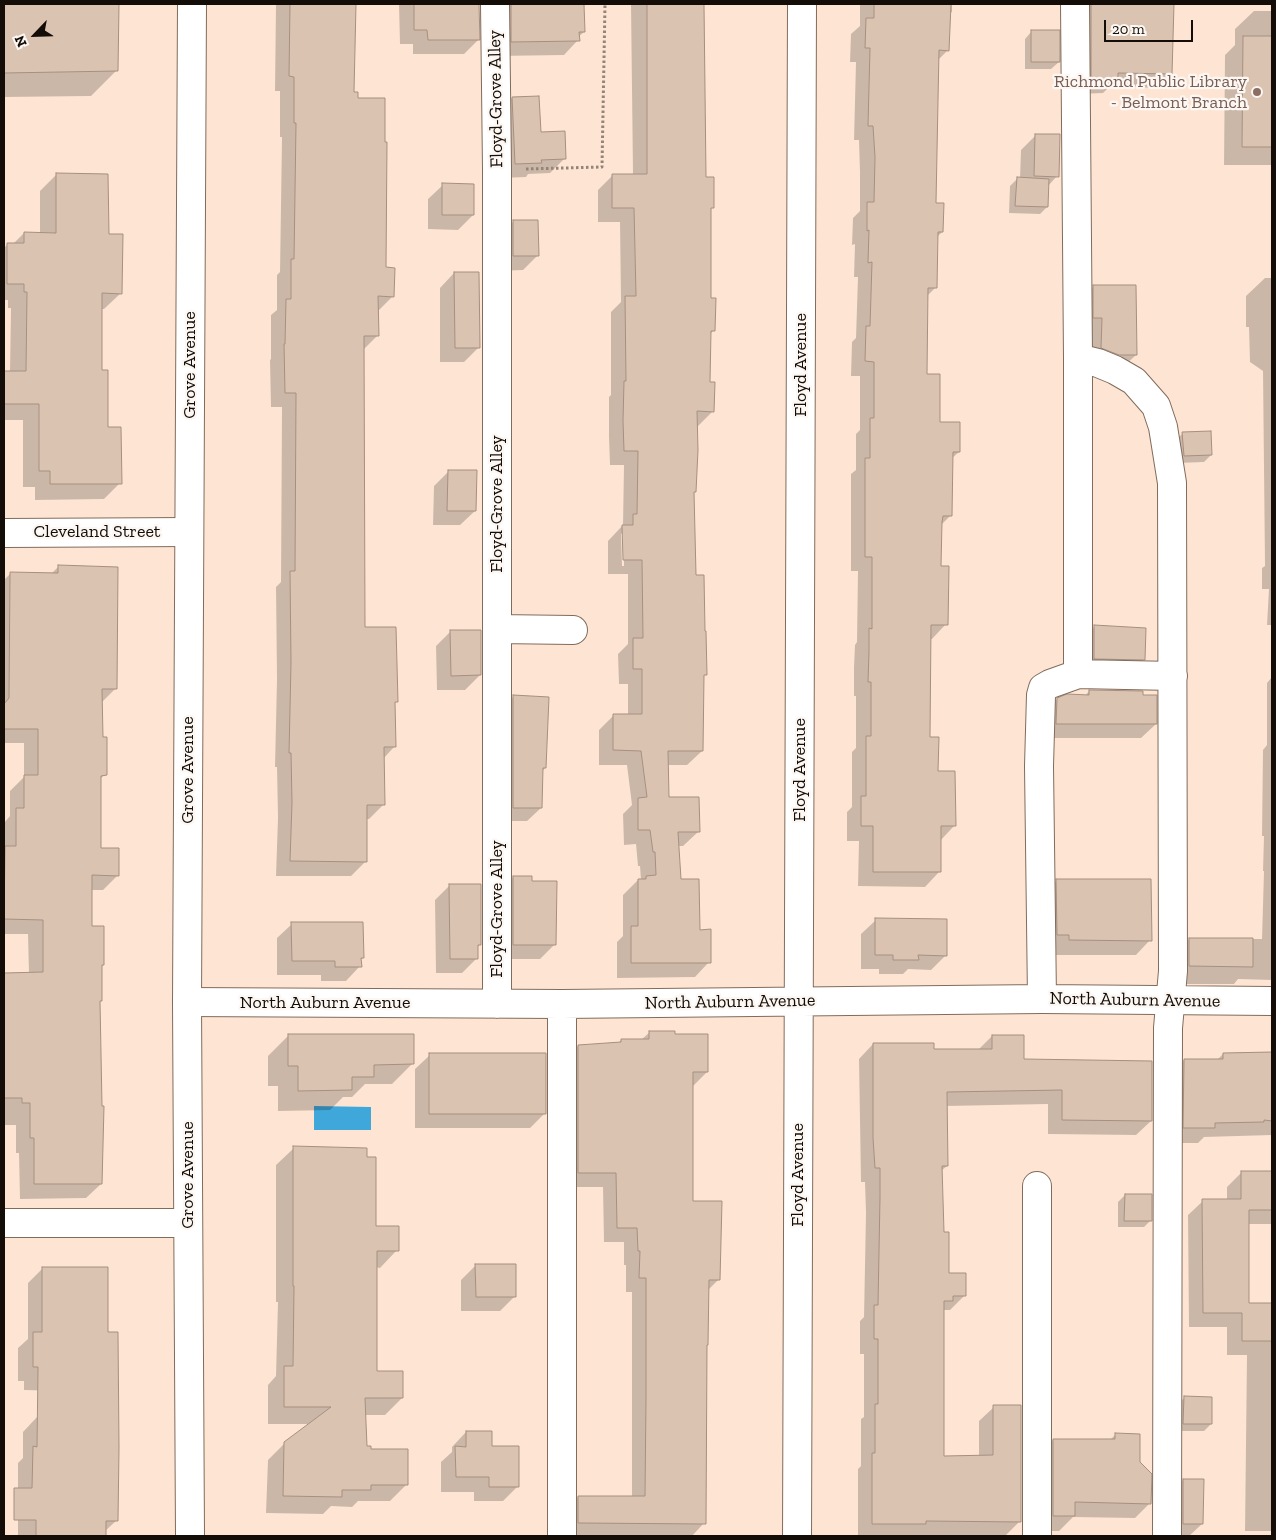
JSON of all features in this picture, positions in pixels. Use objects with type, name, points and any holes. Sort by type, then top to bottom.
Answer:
[{"type":"street","name":"Grove Avenue","points":[[190,1536],[187,1002],[192,4]]},
{"type":"street","name":"Floyd-Grove Alley","points":[[495,4],[497,169],[497,1004]]},
{"type":"street","name":"Floyd Avenue","points":[[797,1536],[802,4]]},
{"type":"street","points":[[1075,4],[1078,674]]},
{"type":"street","points":[[1078,358],[1098,363],[1134,381],[1156,406],[1163,427],[1172,483],[1173,971],[1172,1000],[1168,1028],[1167,1536]]},
{"type":"street","name":"Cleveland Street","points":[[4,532],[189,532]]},
{"type":"street","points":[[497,629],[573,630]]},
{"type":"street","points":[[1042,999],[1039,766],[1041,695],[1043,688],[1078,674],[1173,676]]},
{"type":"street","name":"North Auburn Avenue","points":[[187,1002],[562,1004],[1042,999],[1272,1002]]},
{"type":"street","points":[[562,1004],[562,1536]]},
{"type":"street","points":[[1037,1186],[1037,1536]]},
{"type":"street","points":[[4,1223],[188,1223]]},
{"type":"path","points":[[497,169],[602,167],[605,4]]},
{"type":"water","points":[[314,1106],[371,1107],[371,1130],[314,1130]]},
{"type":"building","points":[[4,4],[119,4],[118,71],[4,73]]},
{"type":"building","points":[[290,4],[356,4],[354,92],[358,92],[358,98],[385,98],[385,142],[387,142],[386,267],[395,268],[394,297],[378,296],[379,336],[364,336],[365,627],[396,627],[398,702],[395,702],[396,747],[384,747],[385,805],[367,805],[367,862],[290,861],[292,803],[291,753],[289,753],[291,663],[290,571],[295,571],[296,393],[285,393],[284,344],[286,299],[291,299],[291,259],[294,259],[296,123],[294,123],[294,77],[289,76]]},
{"type":"building","points":[[414,4],[479,4],[480,40],[428,40],[427,30],[414,30]]},
{"type":"building","points":[[511,4],[584,4],[585,32],[579,32],[580,41],[511,42]]},
{"type":"building","points":[[647,4],[704,4],[706,177],[714,177],[714,208],[711,208],[711,298],[716,298],[715,331],[711,331],[710,382],[715,382],[714,412],[697,411],[698,450],[696,492],[694,492],[696,575],[704,575],[707,675],[704,675],[703,751],[668,751],[669,797],[699,797],[700,832],[678,832],[681,879],[699,879],[700,930],[711,929],[711,963],[631,963],[631,926],[638,926],[638,879],[646,879],[646,876],[656,875],[655,852],[653,852],[650,830],[638,830],[638,798],[647,797],[641,751],[613,750],[613,714],[642,714],[642,669],[633,669],[633,638],[643,638],[642,560],[623,560],[622,525],[633,525],[633,514],[637,514],[638,451],[624,451],[623,421],[624,381],[626,381],[625,296],[636,296],[634,208],[612,208],[612,174],[647,174]]},
{"type":"building","points":[[874,4],[951,4],[949,51],[939,50],[936,203],[944,203],[943,232],[938,232],[937,288],[928,288],[927,374],[940,374],[940,422],[960,422],[960,452],[953,452],[952,516],[943,516],[942,522],[941,566],[949,566],[948,625],[931,625],[930,737],[939,737],[938,771],[955,771],[956,826],[941,826],[941,872],[873,872],[873,826],[861,826],[861,796],[866,796],[866,736],[871,736],[871,682],[868,682],[869,628],[872,629],[872,557],[865,557],[865,458],[870,458],[870,418],[874,418],[874,362],[865,361],[866,326],[870,326],[872,262],[868,263],[869,230],[867,231],[867,202],[874,202],[875,157],[873,126],[868,126],[870,48],[865,48],[866,18],[874,18]]},
{"type":"building","points":[[1091,4],[1174,4],[1172,74],[1118,73],[1118,80],[1091,80]]},
{"type":"building","points":[[1031,30],[1060,30],[1060,62],[1031,62]]},
{"type":"building","name":"Richmond Public Library - Belmont Branch","points":[[1243,36],[1272,36],[1272,147],[1242,147]]},
{"type":"building","points":[[539,96],[541,132],[565,131],[566,159],[541,160],[542,163],[515,164],[512,97]]},
{"type":"building","points":[[1035,134],[1060,134],[1059,177],[1034,176]]},
{"type":"building","points":[[56,173],[108,174],[109,234],[123,234],[122,294],[102,293],[102,370],[108,370],[108,427],[121,427],[122,484],[50,484],[50,471],[39,471],[39,404],[4,404],[4,371],[26,371],[27,292],[24,292],[24,284],[7,284],[7,243],[24,243],[24,232],[56,233]]},
{"type":"building","points":[[1017,177],[1049,179],[1048,207],[1015,206]]},
{"type":"building","points":[[442,183],[474,184],[474,215],[442,215]]},
{"type":"building","points":[[513,220],[538,220],[539,256],[513,256]]},
{"type":"building","points":[[454,272],[479,272],[480,348],[455,348]]},
{"type":"building","points":[[1093,285],[1136,285],[1137,355],[1119,355],[1101,348],[1102,318],[1093,318]]},
{"type":"building","points":[[1211,431],[1212,455],[1184,456],[1182,432]]},
{"type":"building","points":[[448,470],[477,470],[476,511],[447,511]]},
{"type":"building","points":[[58,565],[118,567],[117,689],[102,689],[103,737],[107,737],[107,775],[101,776],[101,848],[119,848],[119,876],[92,875],[92,926],[104,926],[104,965],[102,965],[102,1001],[100,1001],[102,1106],[104,1106],[102,1184],[34,1184],[34,1138],[30,1138],[30,1103],[22,1103],[22,1098],[4,1098],[4,973],[43,972],[43,920],[4,919],[5,846],[16,846],[16,808],[24,808],[24,775],[38,775],[38,729],[4,729],[4,704],[9,698],[10,572],[58,573]]},
{"type":"building","points":[[1094,625],[1146,628],[1145,660],[1094,659]]},
{"type":"building","points":[[450,630],[481,630],[481,675],[451,676]]},
{"type":"building","points":[[1089,690],[1143,691],[1143,695],[1157,695],[1157,724],[1056,724],[1057,698],[1067,694],[1089,695]]},
{"type":"building","points":[[513,695],[549,697],[546,768],[543,768],[542,808],[513,808]]},
{"type":"building","points":[[513,876],[532,876],[532,881],[557,881],[556,945],[513,945]]},
{"type":"building","points":[[1056,879],[1151,879],[1152,941],[1069,940],[1069,935],[1057,935]]},
{"type":"building","points":[[449,884],[481,884],[481,945],[478,945],[478,959],[450,959]]},
{"type":"building","points":[[875,918],[947,919],[947,956],[918,955],[919,960],[893,960],[893,955],[875,955]]},
{"type":"building","points":[[291,922],[363,922],[364,958],[361,958],[362,967],[335,967],[335,961],[292,961]]},
{"type":"building","points":[[1189,938],[1253,938],[1253,967],[1189,966]]},
{"type":"building","points":[[649,1031],[675,1031],[675,1034],[708,1034],[708,1072],[693,1072],[693,1201],[722,1201],[720,1280],[709,1280],[706,1524],[578,1523],[578,1496],[645,1496],[646,1278],[639,1278],[640,1251],[638,1251],[637,1228],[617,1228],[616,1173],[578,1173],[578,1045],[621,1042],[621,1039],[649,1039]]},
{"type":"building","points":[[288,1034],[414,1034],[414,1064],[374,1065],[374,1077],[352,1077],[352,1090],[298,1091],[298,1066],[288,1066]]},
{"type":"building","points":[[992,1035],[1024,1035],[1024,1059],[1152,1061],[1152,1121],[1062,1120],[1062,1090],[947,1092],[948,1166],[942,1166],[944,1232],[949,1232],[949,1273],[966,1273],[966,1296],[953,1296],[953,1301],[944,1301],[944,1456],[993,1455],[993,1405],[1021,1405],[1021,1522],[926,1521],[926,1524],[872,1524],[872,1453],[875,1453],[875,1404],[878,1404],[878,1339],[874,1339],[874,1305],[878,1305],[880,1197],[880,1168],[875,1168],[873,1138],[873,1043],[934,1043],[934,1049],[992,1049]]},
{"type":"building","points":[[1272,1052],[1272,1121],[1215,1123],[1215,1128],[1183,1128],[1184,1059],[1223,1059],[1223,1053]]},
{"type":"building","points":[[429,1053],[546,1053],[546,1114],[429,1114]]},
{"type":"building","points":[[293,1146],[367,1148],[367,1157],[376,1157],[376,1226],[399,1226],[399,1251],[377,1251],[377,1371],[403,1371],[403,1398],[365,1398],[367,1446],[371,1446],[371,1449],[408,1449],[408,1485],[371,1485],[371,1490],[342,1490],[342,1497],[283,1496],[284,1442],[331,1407],[284,1407],[284,1366],[293,1366]]},
{"type":"building","points":[[1241,1171],[1272,1171],[1272,1210],[1249,1210],[1249,1303],[1272,1303],[1272,1341],[1242,1341],[1242,1313],[1203,1313],[1202,1199],[1241,1199]]},
{"type":"building","points":[[1125,1194],[1152,1194],[1152,1221],[1124,1221]]},
{"type":"building","points":[[475,1264],[516,1264],[516,1297],[476,1297]]},
{"type":"building","points":[[42,1267],[108,1267],[108,1332],[118,1332],[119,1448],[118,1521],[106,1521],[106,1536],[36,1536],[36,1520],[14,1520],[14,1488],[32,1488],[33,1446],[37,1447],[38,1367],[33,1367],[33,1332],[42,1332]]},
{"type":"building","points":[[1184,1396],[1212,1397],[1212,1424],[1183,1424]]},
{"type":"building","points":[[466,1431],[492,1431],[492,1446],[519,1446],[519,1487],[489,1487],[489,1477],[456,1477],[455,1446],[466,1447]]},
{"type":"building","points":[[1115,1433],[1140,1434],[1140,1462],[1152,1474],[1151,1504],[1075,1502],[1075,1516],[1053,1516],[1053,1439],[1115,1439]]},
{"type":"building","points":[[1183,1479],[1204,1479],[1203,1524],[1183,1524]]},
{"type":"place","name":"Richmond Public Library - Belmont Branch","points":[[1257,92]]}]
